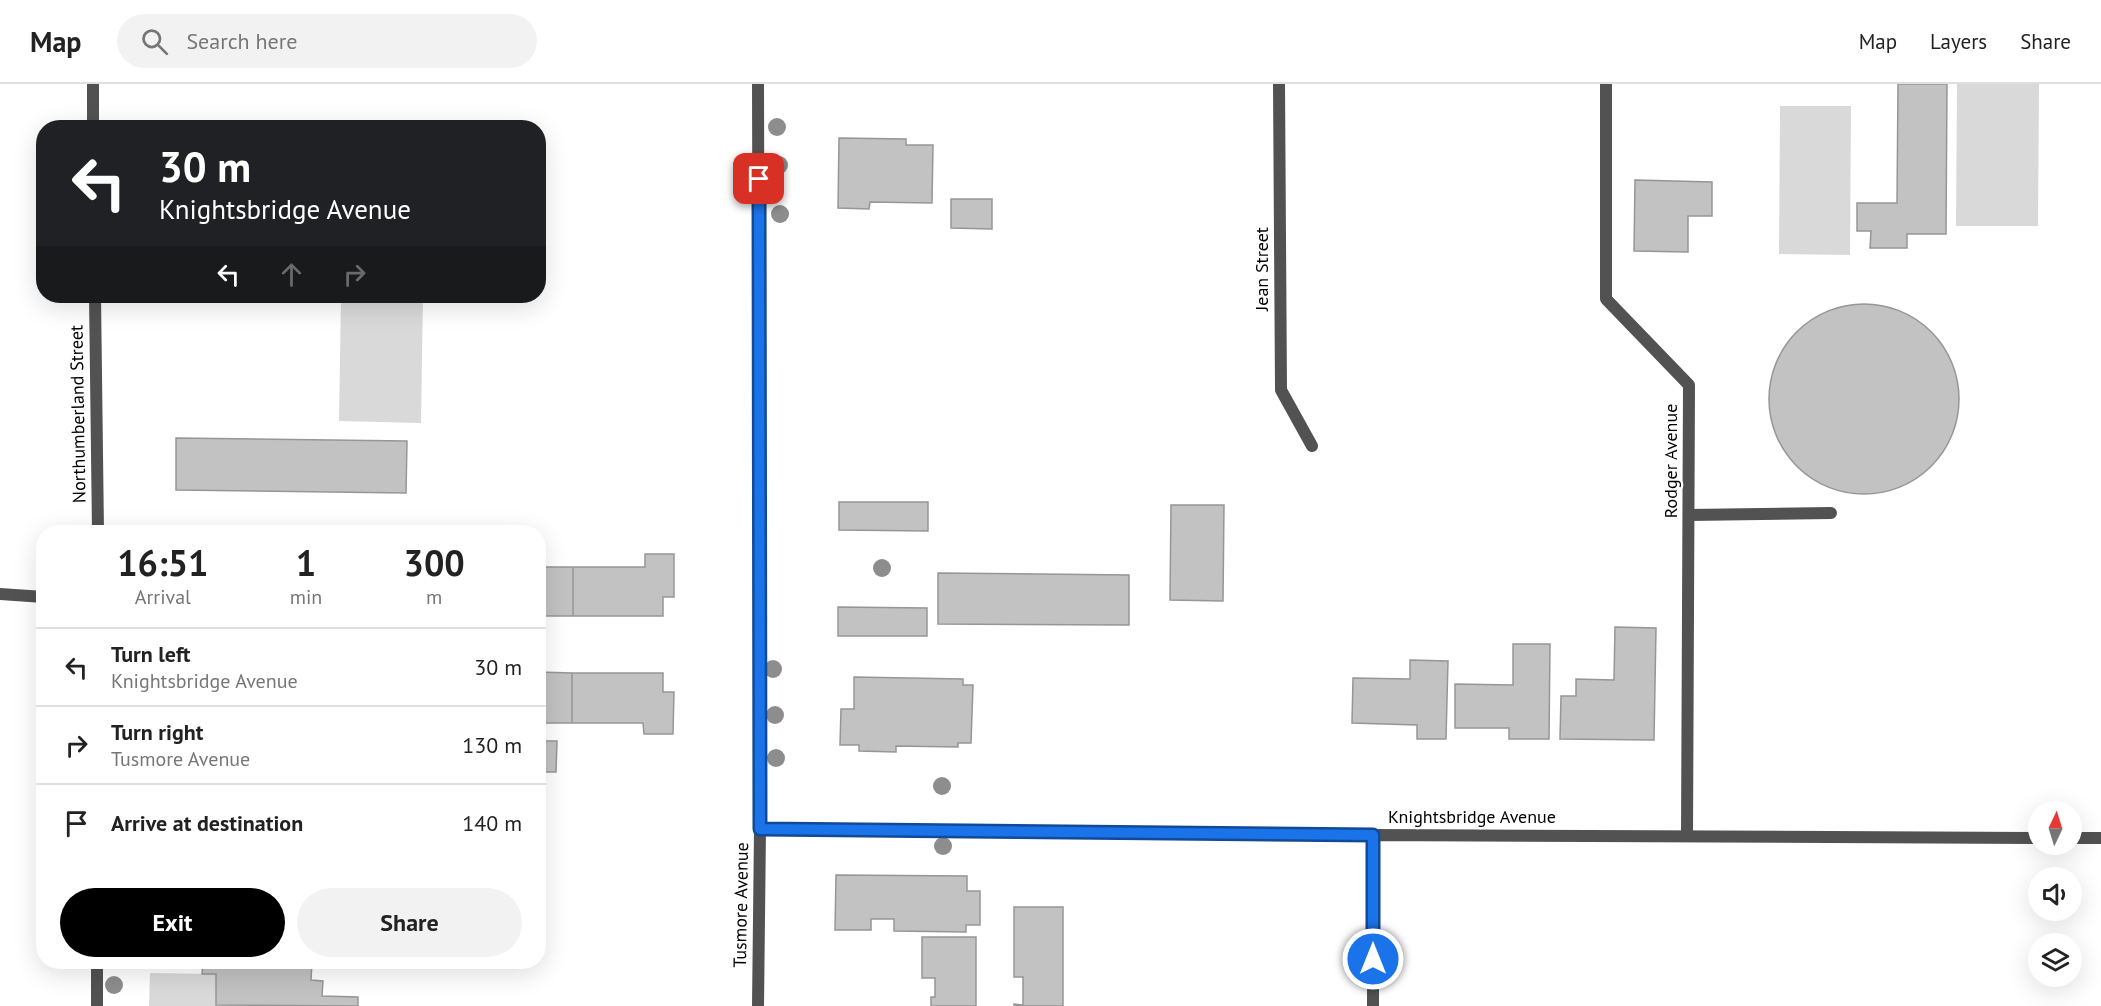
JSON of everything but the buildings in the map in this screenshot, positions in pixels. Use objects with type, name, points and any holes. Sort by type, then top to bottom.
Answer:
[{"type":"street","points":[[93,84],[93,120]]},
{"type":"street","name":"Tusmore Avenue","points":[[758,1006],[760,829],[759,84]]},
{"type":"street","name":"Jean Street","points":[[1279,84],[1281,390],[1312,446]]},
{"type":"street","name":"Rodger Avenue","points":[[1606,84],[1606,299],[1689,385],[1687,836]]},
{"type":"street","name":"Northumberland Street","points":[[95,303],[98,525]]},
{"type":"street","points":[[1689,515],[1831,513]]},
{"type":"street","points":[[0,594],[36,596]]},
{"type":"street","name":"Knightsbridge Avenue","points":[[760,829],[2028,838]]},
{"type":"street","points":[[1373,835],[1373,1006]]},
{"type":"street","points":[[2082,838],[2101,838]]},
{"type":"street","points":[[97,969],[97,1006]]},
{"type":"shaded area","points":[[1957,84],[2039,84],[2038,226],[1956,226]]},
{"type":"shaded area","points":[[1780,106],[1851,106],[1850,255],[1779,254]]},
{"type":"shaded area","points":[[341,303],[423,303],[421,423],[339,421]]},
{"type":"shaded area","points":[[150,973],[216,974],[216,1006],[149,1006]]},
{"type":"route","points":[[759,179],[760,829],[1373,835],[1373,959]]}]
